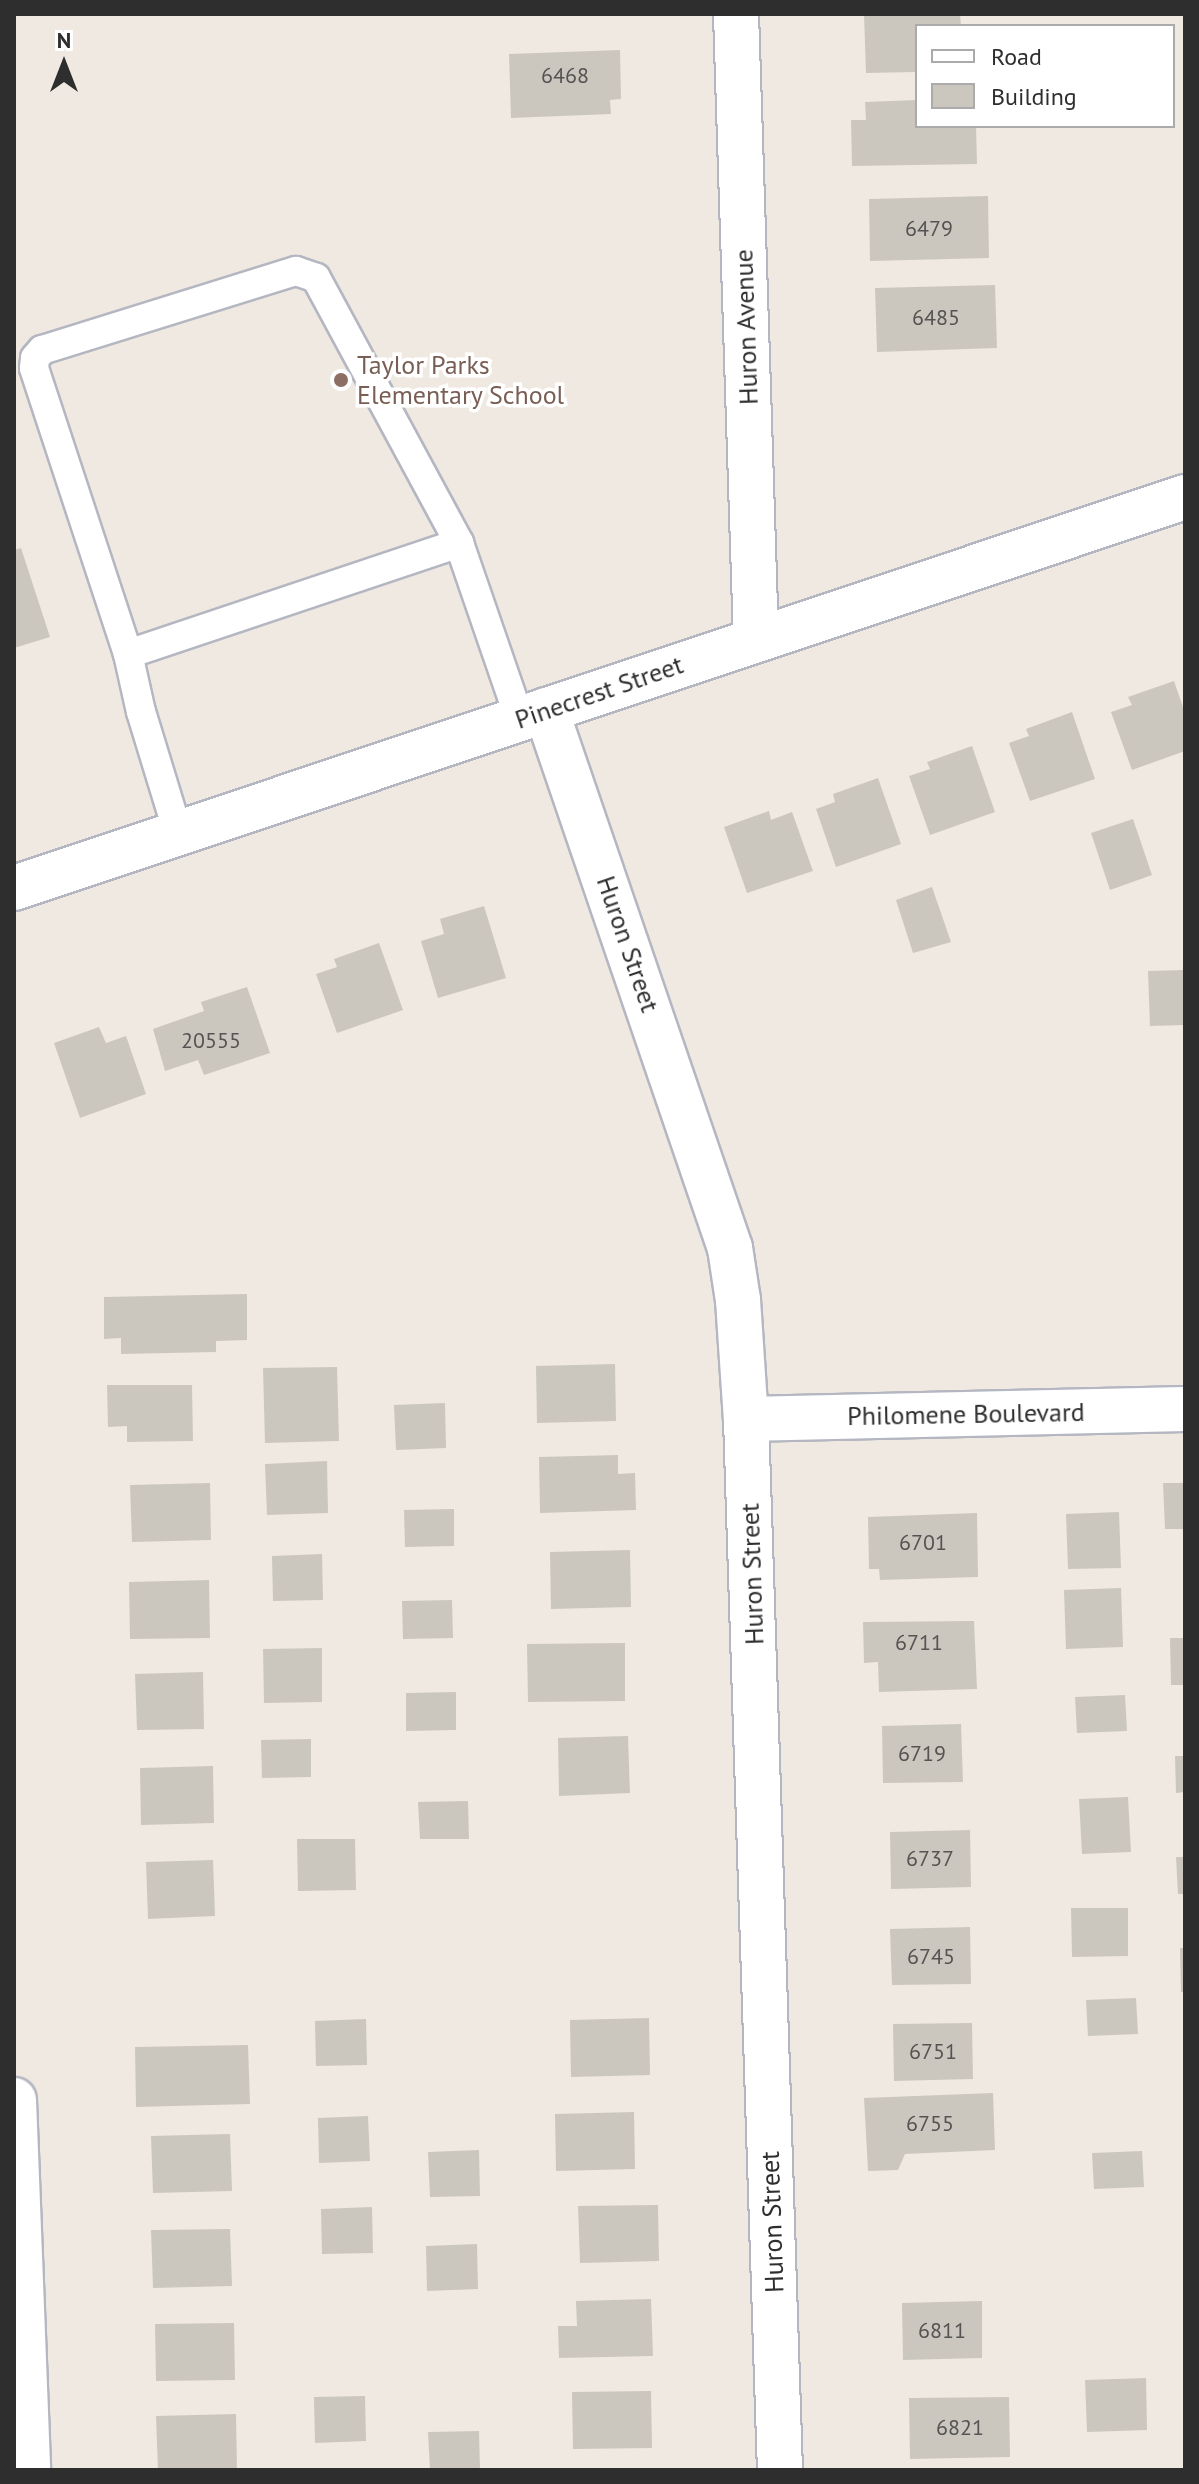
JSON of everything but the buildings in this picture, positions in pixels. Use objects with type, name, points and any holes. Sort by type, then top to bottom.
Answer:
[{"type":"street","name":"Huron Avenue","points":[[736,14],[756,640]]},
{"type":"street","name":"Pinecrest Street","points":[[14,888],[179,836],[1185,497]]},
{"type":"street","name":"Huron Street","points":[[533,715],[730,1248],[746,1419],[780,2470]]},
{"type":"street","name":"Philomene Boulevard","points":[[746,1419],[1185,1409]]},
{"type":"street","points":[[14,2100],[28,2470]]},
{"type":"lane","points":[[179,836],[141,712],[128,654],[34,368],[35,358],[42,350],[296,271],[316,278],[459,543],[533,715]]},
{"type":"lane","points":[[128,654],[459,543]]},
{"type":"place","name":"Taylor Parks Elementary School","points":[[341,380]]}]
